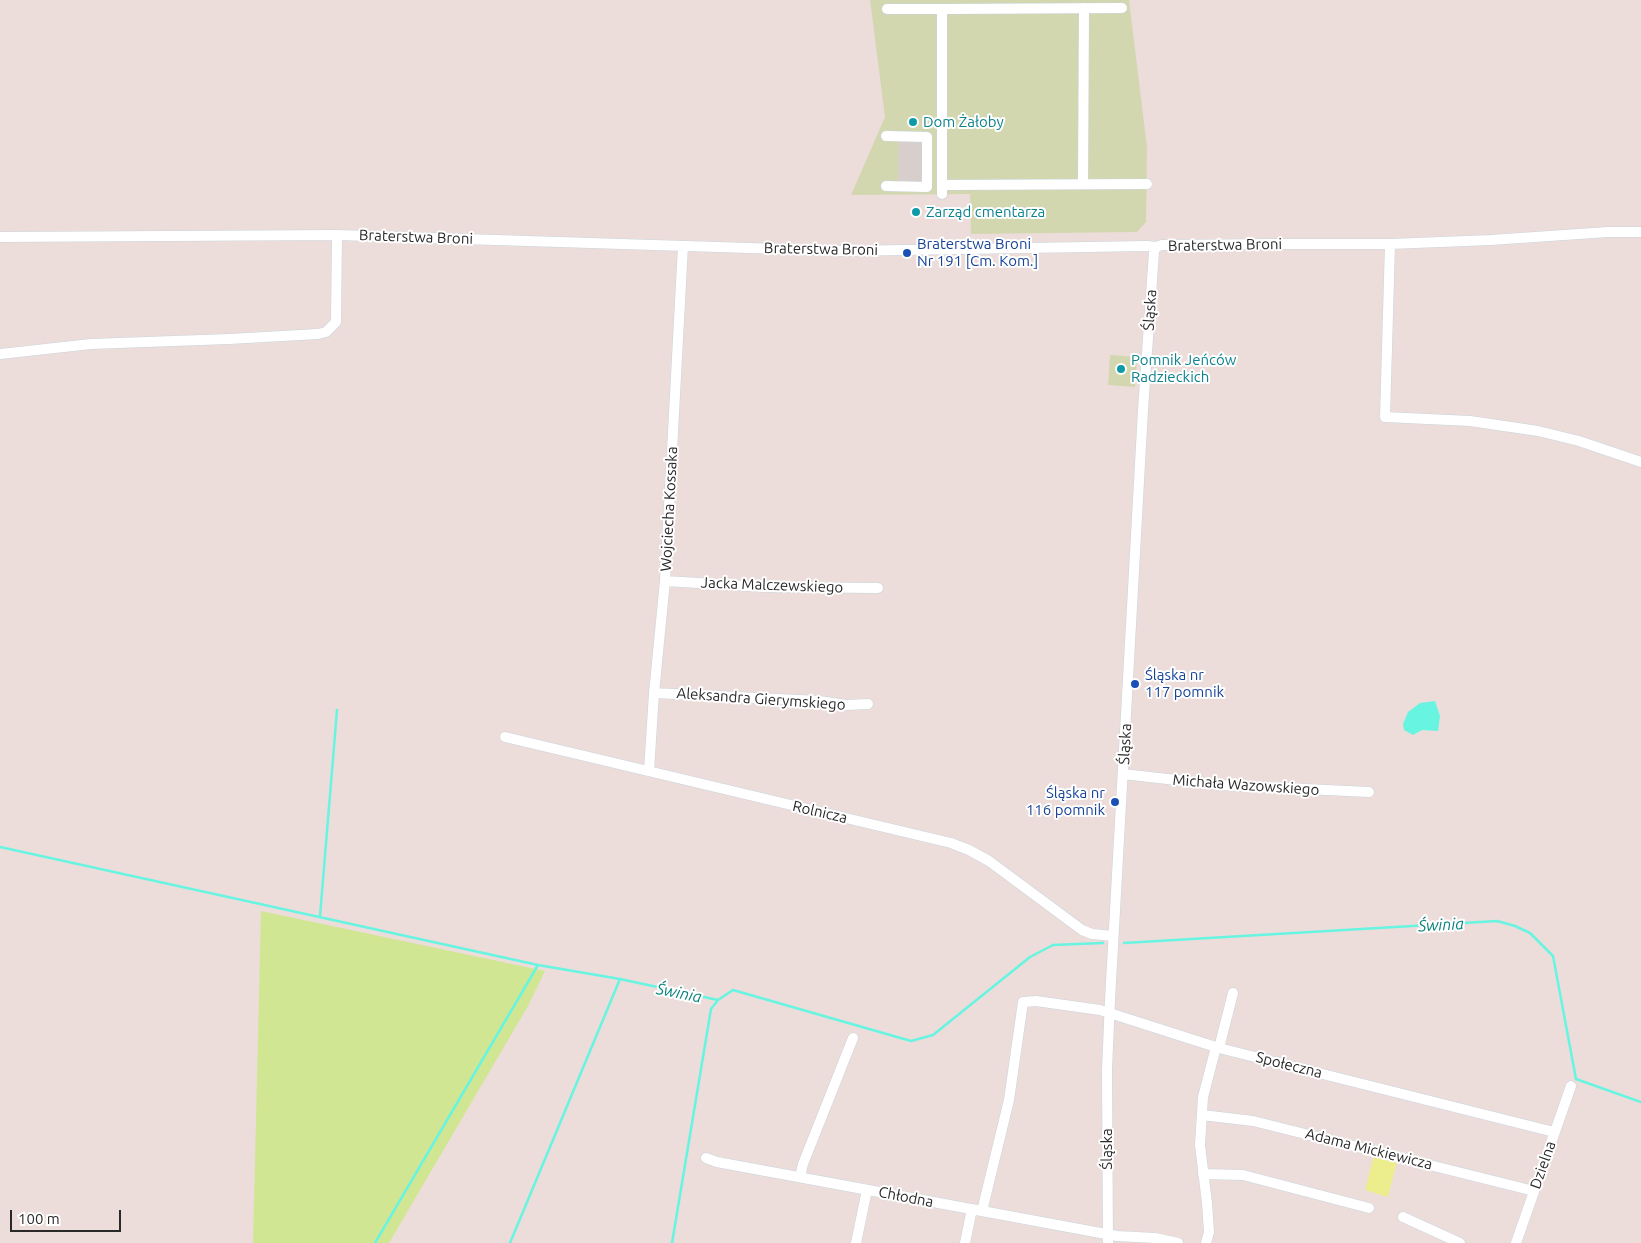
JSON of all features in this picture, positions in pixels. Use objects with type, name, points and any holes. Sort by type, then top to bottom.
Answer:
[{"type":"street","points":[[1082,184],[1084,8]]},
{"type":"street","points":[[887,9],[1122,8]]},
{"type":"street","points":[[942,9],[942,189]]},
{"type":"street","points":[[886,136],[942,136]]},
{"type":"street","points":[[927,137],[927,187]]},
{"type":"street","points":[[886,186],[942,189],[1082,184],[1147,184]]},
{"type":"street","name":"Braterstwa Broni","points":[[0,237],[337,235],[844,251],[1156,247],[1162,245],[1213,244],[1390,244],[1491,240],[1608,232],[1641,232]]},
{"type":"street","points":[[0,354],[91,344],[213,340],[306,335],[326,332],[336,322],[337,235]]},
{"type":"street","points":[[1390,244],[1385,417],[1470,421],[1538,431],[1579,441],[1641,462]]},
{"type":"street","name":"Wojciecha Kossaka","points":[[649,771],[654,692],[666,581],[682,246]]},
{"type":"street","name":"Śląska","points":[[1108,1239],[1107,1070],[1109,1012],[1143,420],[1154,252],[1156,247]]},
{"type":"street","name":"Jacka Malczewskiego","points":[[666,581],[766,587],[878,588]]},
{"type":"street","name":"Aleksandra Gierymskiego","points":[[654,692],[846,705],[868,704]]},
{"type":"street","name":"Rolnicza","points":[[505,737],[927,837],[960,847],[996,866],[1082,930],[1092,934],[1113,936]]},
{"type":"street","name":"Michała Wazowskiego","points":[[1123,774],[1220,785],[1369,792]]},
{"type":"street","points":[[1206,1243],[1209,1232],[1200,1146],[1203,1097],[1233,993]]},
{"type":"street","name":"Społeczna","points":[[977,1210],[1009,1100],[1023,1002],[1036,1001],[1109,1012],[1217,1047],[1554,1132]]},
{"type":"street","points":[[800,1177],[803,1164],[853,1038]]},
{"type":"street","name":"Dzielna","points":[[1516,1243],[1571,1086]]},
{"type":"street","name":"Adama Mickiewicza","points":[[1202,1115],[1254,1120],[1534,1191]]},
{"type":"street","name":"Chłodna","points":[[706,1158],[717,1162],[977,1210],[1108,1239],[1119,1236],[1150,1237],[1178,1243]]},
{"type":"street","points":[[1203,1174],[1243,1175],[1369,1208]]},
{"type":"street","points":[[856,1243],[867,1190]]},
{"type":"street","points":[[965,1243],[977,1210]]},
{"type":"street","points":[[1403,1217],[1460,1243]]},
{"type":"green space","points":[[870,0],[1129,0],[1147,147],[1146,222],[1137,232],[971,234],[970,194],[851,195],[885,117]]},
{"type":"green space","points":[[1110,355],[1137,357],[1135,387],[1108,385]]},
{"type":"green space","points":[[261,911],[545,971],[528,1006],[389,1243],[253,1243]]},
{"type":"green space","points":[[1374,1155],[1397,1161],[1388,1197],[1365,1190]]},
{"type":"shaded area","points":[[899,136],[927,137],[927,187],[898,186]]},
{"type":"water","points":[[1435,701],[1440,716],[1438,731],[1422,730],[1413,735],[1404,730],[1403,724],[1408,712],[1420,703]]},
{"type":"waterway","points":[[320,916],[337,710]]},
{"type":"waterway","points":[[0,847],[538,965]]},
{"type":"waterway","name":"Świnia","points":[[1124,943],[1497,921],[1515,926],[1530,933],[1553,956],[1576,1079],[1641,1102]]},
{"type":"waterway","name":"Świnia","points":[[375,1243],[538,965],[620,979],[718,1000],[733,990],[911,1041],[933,1035],[1030,957],[1053,945],[1103,943]]},
{"type":"waterway","points":[[510,1243],[620,979]]},
{"type":"waterway","points":[[672,1243],[711,1009],[718,1000]]},
{"type":"place","name":"Dom Żałoby","points":[[913,122]]},
{"type":"place","name":"Zarząd cmentarza","points":[[916,212]]},
{"type":"place","name":"Braterstwa Broni Nr 191 [Cm. Kom.]","points":[[907,253]]},
{"type":"place","name":"Pomnik Jeńców Radzieckich","points":[[1121,369]]},
{"type":"place","name":"Śląska nr 117 pomnik","points":[[1135,684]]},
{"type":"place","name":"Śląska nr 116 pomnik","points":[[1115,802]]}]
